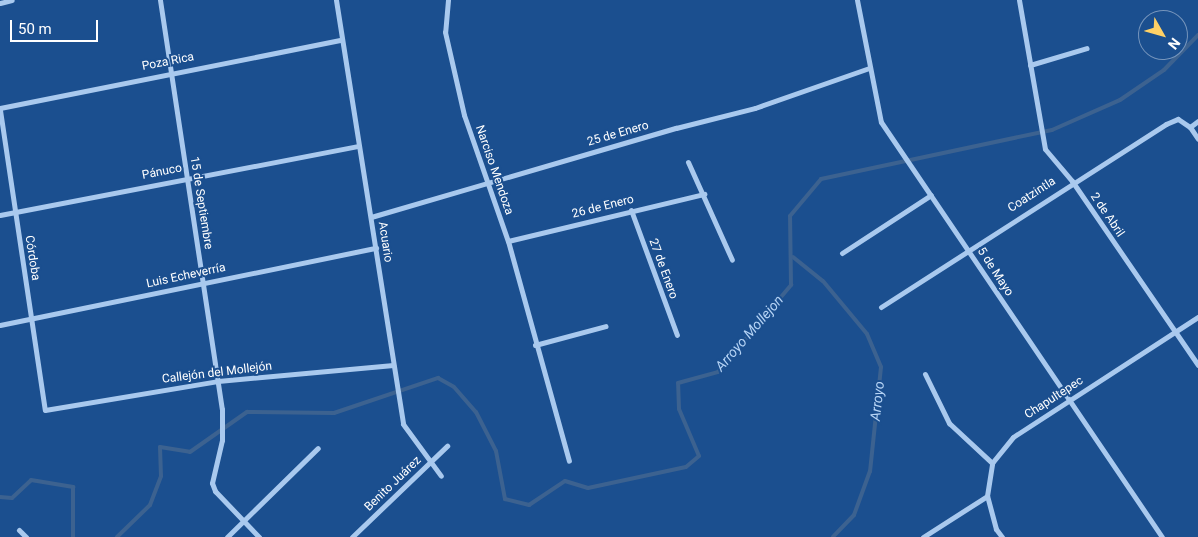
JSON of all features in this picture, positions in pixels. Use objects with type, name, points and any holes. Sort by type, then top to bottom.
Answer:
[{"type":"street","points":[[0,2],[12,0]]},
{"type":"street","name":"15 de Septiembre","points":[[160,0],[222,409],[222,440],[212,483],[215,491],[243,521]]},
{"type":"street","name":"Acuario","points":[[336,0],[340,40],[357,146],[371,217],[395,383],[403,424],[441,476]]},
{"type":"street","name":"Narciso Mendoza","points":[[448,0],[445,32],[464,115],[489,182],[508,241],[535,345],[569,461]]},
{"type":"street","name":"5 de Mayo","points":[[857,0],[881,122],[968,249],[1067,400],[1162,537]]},
{"type":"street","name":"2 de Abril","points":[[1019,0],[1045,149],[1072,182],[1198,366]]},
{"type":"street","name":"Poza Rica","points":[[0,109],[171,72],[340,40]]},
{"type":"street","points":[[1030,66],[1087,48]]},
{"type":"street","name":"25 de Enero","points":[[371,217],[755,108],[869,68]]},
{"type":"street","name":"Córdoba","points":[[0,109],[45,410]]},
{"type":"street","name":"Coatzintla","points":[[881,307],[1072,182],[1166,124],[1178,119],[1190,127]]},
{"type":"street","points":[[1198,122],[1190,127],[1198,139]]},
{"type":"street","name":"Pánuco","points":[[0,215],[187,177],[357,146]]},
{"type":"street","points":[[688,162],[732,260]]},
{"type":"street","name":"26 de Enero","points":[[508,241],[704,194]]},
{"type":"street","points":[[842,253],[931,196]]},
{"type":"street","name":"27 de Enero","points":[[631,210],[676,335]]},
{"type":"street","name":"Luis Echeverría","points":[[0,325],[376,248]]},
{"type":"street","name":"Chapultepec","points":[[992,463],[1013,437],[1067,400],[1175,333],[1198,316]]},
{"type":"street","points":[[535,345],[606,326]]},
{"type":"street","name":"Callejón del Mollejón","points":[[45,410],[218,380],[393,365]]},
{"type":"street","points":[[924,374],[949,423],[992,463],[987,496],[996,529],[1002,537]]},
{"type":"street","name":"Benito Juárez","points":[[352,537],[447,446]]},
{"type":"street","points":[[227,537],[318,448]]},
{"type":"street","points":[[924,537],[987,496]]},
{"type":"street","points":[[243,521],[259,537]]},
{"type":"street","points":[[19,530],[26,537]]},
{"type":"waterway","name":"Arroyo Mollejon","points":[[117,537],[150,505],[161,476],[160,447],[190,452],[247,412],[334,413],[438,378],[454,387],[476,412],[496,451],[505,499],[529,505],[565,481],[588,488],[686,467],[699,456],[679,409],[678,383],[718,372],[791,285],[790,216],[821,179],[1052,130],[1120,100],[1164,70],[1198,35]]},
{"type":"waterway","name":"Arroyo","points":[[793,257],[823,281],[867,334],[881,367],[870,471],[854,515],[833,537]]},
{"type":"waterway","name":"Arroyo Mollejon","points":[[0,497],[12,498],[31,480],[73,487],[73,537]]}]
